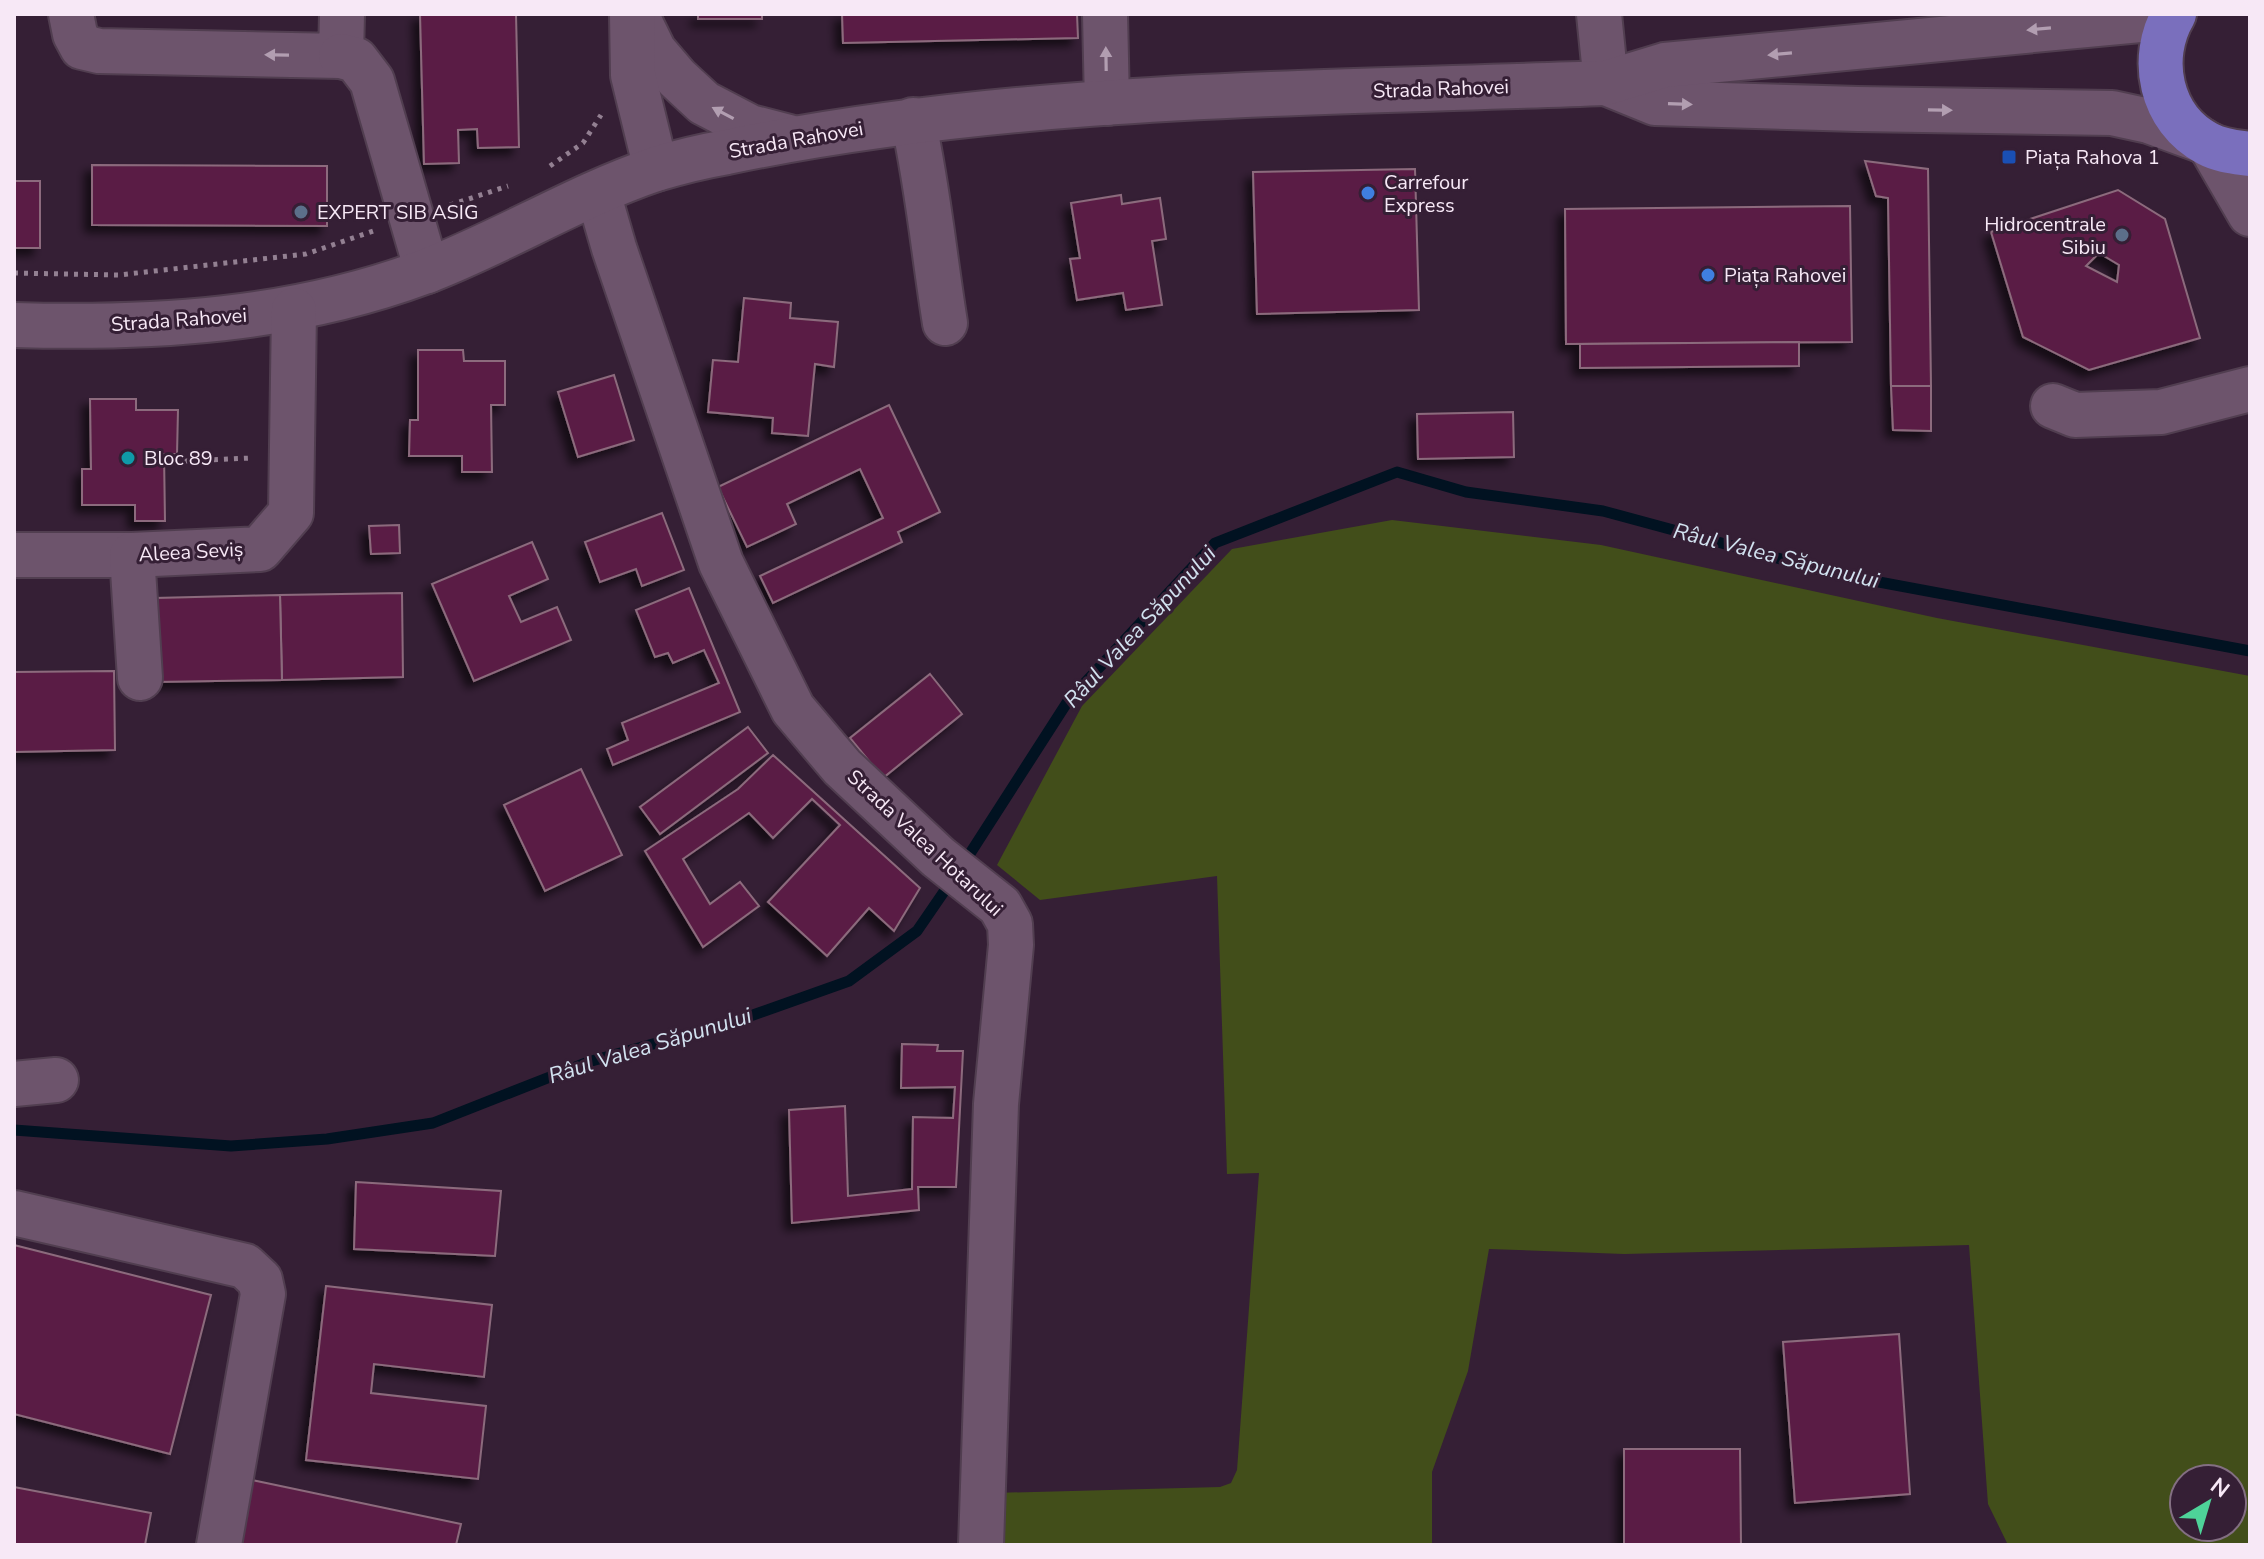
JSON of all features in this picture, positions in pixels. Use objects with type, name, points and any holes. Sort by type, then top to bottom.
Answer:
[{"type":"main road","points":[[2173,15],[2161,43],[2159,70],[2166,97],[2180,121],[2220,146]]},
{"type":"street","points":[[71,14],[75,34],[82,47],[99,51],[342,35],[372,81],[427,271]]},
{"type":"street","points":[[634,14],[654,51],[704,103],[750,127],[796,138]]},
{"type":"street","points":[[634,14],[633,75],[656,169]]},
{"type":"street","points":[[1105,14],[1107,103]]},
{"type":"street","points":[[1599,14],[1606,83]]},
{"type":"street","name":"Strada Rahovei","points":[[14,325],[174,324],[294,310],[366,292],[427,271],[656,169],[796,138],[913,120],[1213,97],[1606,83],[1665,65],[2173,15]]},
{"type":"street","name":"Strada Rahovei","points":[[1606,83],[1655,103],[2112,113],[2149,121],[2220,146]]},
{"type":"street","points":[[913,120],[924,169],[945,323]]},
{"type":"street","points":[[2220,146],[2250,214]]},
{"type":"street","name":"Strada Valea Hotarului","points":[[598,193],[721,563],[793,709],[842,767],[938,857],[1000,906],[1010,924],[1011,945],[996,1104],[981,1545]]},
{"type":"street","name":"Aleea Seviș","points":[[14,555],[132,555],[260,549],[291,513],[294,310]]},
{"type":"street","points":[[2053,406],[2075,415],[2161,412],[2250,389]]},
{"type":"street","points":[[132,555],[140,678]]},
{"type":"street","points":[[14,1213],[245,1266],[260,1280],[263,1294],[219,1545]]},
{"type":"path","points":[[545,169],[583,143],[606,107]]},
{"type":"path","points":[[14,273],[119,275],[306,254],[518,182]]},
{"type":"path","points":[[164,462],[292,456]]},
{"type":"green space","points":[[1392,520],[1601,545],[1937,618],[2250,676],[2250,1545],[2008,1545],[1988,1504],[1969,1245],[1624,1254],[1489,1249],[1468,1371],[1432,1472],[1432,1545],[992,1545],[994,1493],[1220,1487],[1231,1483],[1237,1470],[1259,1173],[1227,1174],[1217,876],[1040,900],[997,865],[1082,706],[1232,549]]},
{"type":"building","points":[[420,14],[516,14],[519,147],[478,148],[477,129],[458,130],[459,163],[424,164]]},
{"type":"building","points":[[698,14],[762,14],[762,19],[698,19]]},
{"type":"building","points":[[842,14],[1077,14],[1078,38],[843,43]]},
{"type":"building","points":[[1865,161],[1928,169],[1931,386],[1891,386],[1888,198],[1876,196]]},
{"type":"building","points":[[92,165],[327,166],[327,226],[92,225]]},
{"type":"building","points":[[1415,169],[1419,310],[1257,314],[1253,172]]},
{"type":"building","points":[[14,181],[40,181],[40,248],[14,248]]},
{"type":"building","points":[[2118,190],[2165,219],[2200,338],[2089,370],[2023,337],[1991,232]],"holes":[[[2099,253],[2119,265],[2117,282],[2086,266]]]},
{"type":"building","points":[[1121,195],[1122,204],[1160,198],[1166,239],[1152,241],[1162,305],[1126,310],[1123,293],[1077,300],[1070,259],[1080,258],[1071,203]]},
{"type":"building","name":"Piața Rahovei","points":[[1850,206],[1852,342],[1566,344],[1565,209]]},
{"type":"building","points":[[744,298],[791,303],[790,318],[838,322],[834,367],[815,364],[808,436],[772,433],[773,418],[708,412],[713,360],[738,362]]},
{"type":"building","points":[[1799,342],[1799,366],[1580,368],[1580,344]]},
{"type":"building","points":[[418,350],[463,350],[464,361],[505,361],[505,405],[491,405],[492,472],[462,472],[462,456],[409,456],[410,420],[418,420]]},
{"type":"building","points":[[614,375],[634,440],[578,457],[558,392]]},
{"type":"building","points":[[1891,386],[1931,386],[1931,431],[1893,430]]},
{"type":"building","name":"Bloc 89","points":[[90,399],[136,399],[136,410],[178,410],[177,454],[164,454],[165,521],[135,521],[135,505],[82,505],[82,469],[91,469]]},
{"type":"building","points":[[889,405],[940,512],[898,532],[902,542],[773,603],[760,576],[883,518],[860,469],[787,504],[796,524],[747,547],[718,487]]},
{"type":"building","points":[[1513,412],[1514,457],[1418,459],[1417,414]]},
{"type":"building","points":[[662,513],[684,570],[642,586],[636,569],[600,582],[585,542]]},
{"type":"building","points":[[399,525],[400,553],[371,554],[369,526]]},
{"type":"building","points":[[532,542],[548,579],[509,596],[521,622],[557,607],[571,640],[474,681],[432,584]]},
{"type":"building","points":[[689,588],[740,712],[613,765],[607,749],[628,740],[622,723],[719,683],[704,650],[673,663],[668,653],[655,657],[636,610]]},
{"type":"building","points":[[402,593],[403,677],[282,680],[280,595]]},
{"type":"building","points":[[280,595],[282,680],[157,682],[155,598]]},
{"type":"building","points":[[114,671],[115,750],[14,752],[14,672]]},
{"type":"building","points":[[930,674],[962,714],[883,778],[850,738]]},
{"type":"building","points":[[748,727],[768,753],[660,834],[640,807]]},
{"type":"building","points":[[773,755],[920,888],[894,931],[869,908],[827,956],[768,902],[840,825],[812,799],[773,838],[749,813],[683,859],[710,904],[740,882],[759,906],[703,947],[645,851],[738,789]]},
{"type":"building","points":[[581,769],[622,855],[545,891],[504,805]]},
{"type":"building","points":[[902,1044],[938,1045],[937,1051],[963,1051],[956,1187],[918,1187],[919,1210],[792,1223],[789,1110],[845,1106],[848,1196],[912,1189],[913,1117],[953,1118],[955,1087],[901,1088]]},
{"type":"building","points":[[356,1182],[501,1191],[495,1256],[354,1249]]},
{"type":"building","points":[[14,1245],[211,1295],[170,1454],[14,1414]]},
{"type":"building","points":[[326,1286],[492,1305],[484,1377],[374,1364],[371,1393],[486,1406],[478,1479],[306,1460]]},
{"type":"building","points":[[1899,1334],[1910,1494],[1795,1503],[1783,1342]]},
{"type":"building","points":[[1624,1449],[1740,1449],[1741,1545],[1624,1545]]},
{"type":"building","points":[[252,1480],[461,1524],[456,1545],[238,1545]]},
{"type":"building","points":[[14,1487],[151,1513],[145,1545],[14,1545]]},
{"type":"waterway","name":"Râul Valea Săpunului","points":[[962,866],[1068,701],[1215,543],[1397,472],[1466,492],[1603,511],[1836,574],[2250,651]]},
{"type":"waterway","name":"Râul Valea Săpunului","points":[[14,1130],[231,1146],[327,1139],[433,1123],[588,1062],[736,1021],[849,981],[917,931],[952,880]]},
{"type":"place","name":"Piața Rahova 1","points":[[2009,157]]},
{"type":"place","name":"Carrefour Express","points":[[1368,193]]},
{"type":"place","name":"EXPERT SIB ASIG","points":[[301,212]]},
{"type":"place","name":"Hidrocentrale Sibiu","points":[[2122,235]]},
{"type":"place","name":"Piața Rahovei","points":[[1708,275]]},
{"type":"place","name":"Bloc 89","points":[[128,458]]}]
